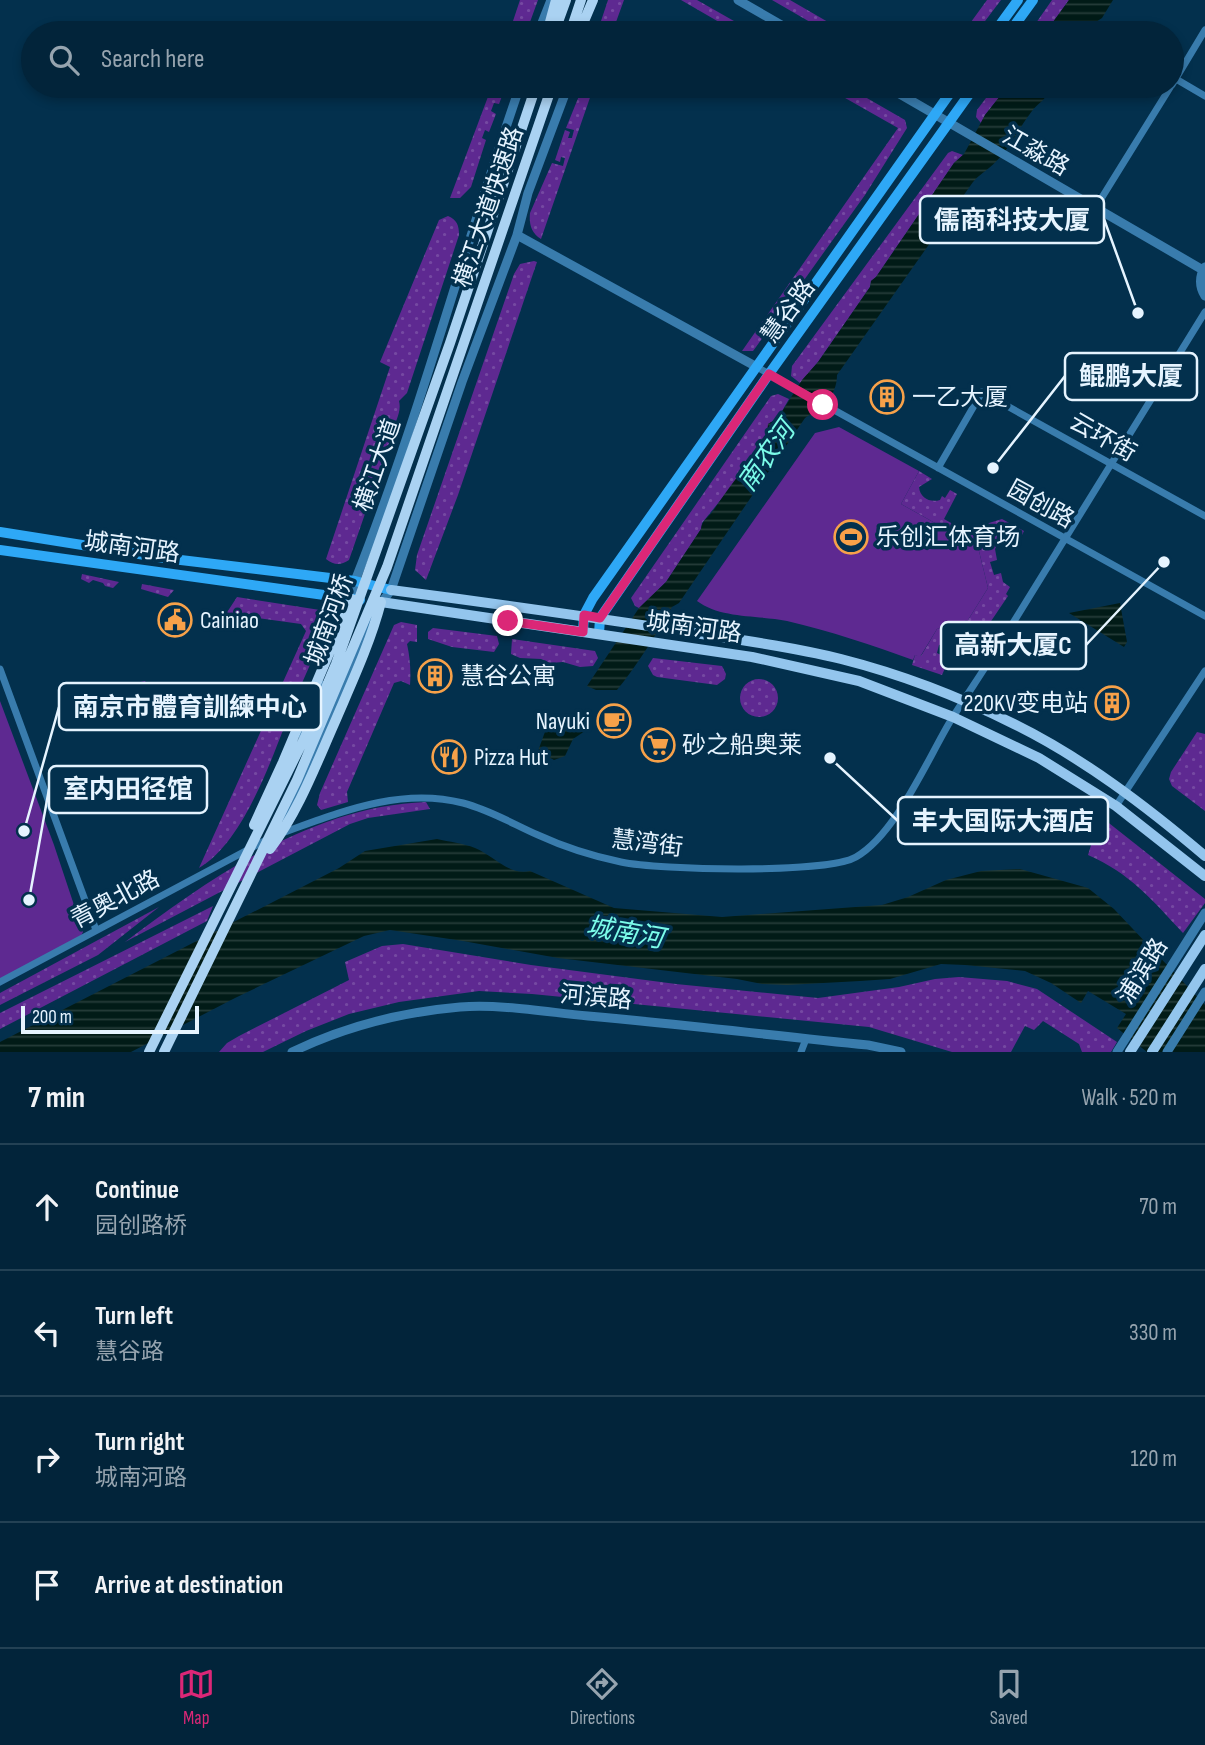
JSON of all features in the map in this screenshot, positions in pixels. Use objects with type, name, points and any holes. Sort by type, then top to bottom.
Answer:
[{"type":"highway","points":[[550,21],[554,0]]},
{"type":"highway","points":[[558,21],[566,0]]},
{"type":"highway","points":[[574,21],[581,0]]},
{"type":"highway","points":[[584,21],[594,0]]},
{"type":"highway","name":"横江大道快速路","points":[[450,343],[530,98]]},
{"type":"highway","name":"横江大道快速路","points":[[464,343],[548,98]]},
{"type":"highway","points":[[527,158],[553,98]]},
{"type":"highway","name":"城南河桥","points":[[149,1052],[305,737],[335,664],[450,343]]},
{"type":"highway","name":"城南河桥","points":[[164,1052],[297,780],[387,567],[464,343]]},
{"type":"highway","points":[[234,881],[256,820],[284,762],[352,599]]},
{"type":"highway","points":[[254,871],[286,827],[318,759],[381,602]]},
{"type":"main road","points":[[1003,21],[1018,0]]},
{"type":"main road","points":[[1018,21],[1033,0]]},
{"type":"main road","name":"慧谷路","points":[[583,632],[584,615],[593,598],[946,98]]},
{"type":"main road","name":"慧谷路","points":[[600,618],[769,374],[966,98]]},
{"type":"main road","name":"城南河路","points":[[0,532],[164,558],[355,581],[391,590],[584,615],[840,659],[965,701],[1016,724],[1125,792],[1205,856]]},
{"type":"main road","name":"城南河路","points":[[0,550],[615,636],[752,657],[829,673],[891,692],[1030,753],[1116,806],[1205,876]]},
{"type":"main road","points":[[599,634],[600,618]]},
{"type":"main road","name":"浦滨路","points":[[1130,1052],[1205,935]]},
{"type":"main road","points":[[1152,1052],[1205,969]]},
{"type":"street","points":[[544,21],[554,0]]},
{"type":"street","points":[[588,21],[594,0]]},
{"type":"street","points":[[738,0],[774,21]]},
{"type":"street","points":[[1184,65],[1205,30]]},
{"type":"street","points":[[1184,87],[1205,96]]},
{"type":"street","name":"横江大道","points":[[248,849],[341,636],[355,581],[430,372],[516,98]]},
{"type":"street","points":[[277,835],[313,758],[370,621],[391,590],[564,98]]},
{"type":"street","name":"江淼路","points":[[907,98],[1204,269]]},
{"type":"street","points":[[1096,207],[1164,98]]},
{"type":"street","points":[[517,235],[769,374]]},
{"type":"street","points":[[1204,269],[1200,286],[1205,296]]},
{"type":"street","name":"慧湾街","points":[[248,849],[277,835],[379,801],[420,797],[463,803],[582,852],[624,863],[678,868],[830,866],[854,859],[876,842],[905,800],[953,717],[1205,312]]},
{"type":"street","name":"园创路","points":[[769,374],[1205,616]]},
{"type":"street","name":"云环街","points":[[938,468],[982,392],[1205,516]]},
{"type":"street","points":[[0,669],[96,930]]},
{"type":"street","points":[[1116,806],[1205,671]]},
{"type":"street","name":"青奥北路","points":[[0,982],[248,849]]},
{"type":"street","name":"浦滨路","points":[[1117,1052],[1205,913]]},
{"type":"street","points":[[1167,1052],[1205,992]]},
{"type":"street","name":"河滨路","points":[[292,1052],[374,1021],[404,1014],[464,1007],[643,1021],[868,1045],[901,1052]]},
{"type":"street","points":[[801,1052],[806,1039]]},
{"type":"green space","points":[[520,0],[538,0],[530,21],[513,21]]},
{"type":"green space","points":[[608,0],[624,0],[616,21],[601,21]]},
{"type":"green space","points":[[681,0],[697,0],[734,21],[717,21]]},
{"type":"green space","points":[[772,0],[790,0],[826,21],[808,21]]},
{"type":"green space","points":[[987,0],[1001,0],[985,21],[972,21]]},
{"type":"green space","points":[[1052,0],[1069,0],[1054,21],[1037,21]]},
{"type":"green space","points":[[488,98],[501,98],[499,104],[494,103],[491,111],[496,114],[489,132],[485,130],[482,138],[486,140],[471,187],[460,198],[450,198]]},
{"type":"green space","points":[[578,98],[590,98],[541,239],[531,228],[530,213],[552,163],[563,166],[565,158],[561,157],[560,162],[555,160],[565,130],[570,132],[568,138],[572,138],[574,130],[566,128]]},
{"type":"green space","points":[[845,98],[867,98],[905,120],[907,128],[865,195],[756,347],[753,351],[742,351],[898,128]]},
{"type":"green space","points":[[986,98],[998,98],[981,123],[976,117],[977,110]]},
{"type":"green space","points":[[952,151],[963,155],[954,163],[818,362],[800,383],[791,376],[792,366]]},
{"type":"green space","points":[[448,216],[457,223],[459,235],[407,393],[399,401],[393,433],[349,560],[334,564],[326,559],[390,367],[380,362],[439,220]]},
{"type":"green space","points":[[537,262],[458,495],[426,580],[415,570],[417,555],[514,274],[520,264]]},
{"type":"green space","points":[[778,394],[789,399],[778,418],[768,424],[768,434],[757,455],[702,523],[701,529],[666,582],[639,608],[635,606],[631,598],[771,396]]},
{"type":"green space","name":"乐创汇体育场","points":[[839,427],[919,471],[901,504],[978,547],[988,588],[968,620],[937,629],[920,657],[915,655],[913,660],[819,629],[787,621],[729,614],[697,601],[815,433]]},
{"type":"green space","points":[[919,471],[932,479],[919,487],[926,499],[940,500],[942,496],[945,498],[950,490],[957,494],[944,519],[976,537],[980,536],[989,523],[1002,519],[1024,531],[1021,537],[999,542],[995,549],[997,560],[990,562],[994,575],[1001,573],[1003,582],[1010,587],[1006,594],[1008,596],[979,639],[974,636],[964,638],[961,630],[947,634],[949,642],[939,645],[937,653],[949,659],[942,675],[912,665],[915,655],[921,656],[937,629],[968,620],[988,588],[978,547],[901,504]]},
{"type":"green space","points":[[82,574],[119,582],[113,588],[93,580],[89,583],[81,579]]},
{"type":"green space","points":[[142,584],[174,590],[168,597],[141,589]]},
{"type":"green space","points":[[237,597],[320,610],[325,622],[316,651],[258,791],[231,837],[216,855],[199,868],[306,631],[301,624],[237,615],[232,621],[222,620]]},
{"type":"green space","points":[[401,622],[417,625],[417,642],[410,641],[407,644],[410,685],[401,681],[394,683],[347,792],[348,802],[321,810],[317,805],[320,793],[394,625]]},
{"type":"green space","points":[[433,628],[497,636],[499,644],[494,652],[452,647],[428,639],[428,632]]},
{"type":"green space","points":[[512,639],[595,651],[598,658],[593,666],[580,667],[563,662],[550,663],[541,659],[520,658],[511,654]]},
{"type":"green space","points":[[653,658],[722,666],[725,679],[717,685],[657,677],[648,666]]},
{"type":"green space","points":[[759,679],[772,685],[778,698],[772,711],[759,717],[746,711],[740,698],[746,685]]},
{"type":"green space","points":[[145,681],[148,686],[144,695],[126,704],[123,695],[130,689],[131,684]]},
{"type":"green space","points":[[0,701],[54,845],[83,932],[81,936],[0,979]]},
{"type":"green space","points":[[1197,732],[1205,734],[1205,811],[1172,786],[1169,779]]},
{"type":"green space","points":[[426,802],[430,809],[368,818],[350,824],[125,942],[229,870],[304,831],[344,816],[384,806]]},
{"type":"green space","points":[[1100,816],[1205,899],[1205,903],[1183,933],[1129,879],[1088,855]]},
{"type":"green space","points":[[213,906],[207,921],[0,1029],[0,1013]]},
{"type":"green space","points":[[159,907],[98,955],[0,1005],[0,993]]},
{"type":"green space","points":[[403,944],[531,965],[676,984],[818,998],[899,987],[935,979],[959,977],[1007,981],[1037,989],[1117,1042],[1111,1052],[1082,1052],[1079,1044],[1043,1021],[1034,1030],[1025,1026],[1011,1052],[952,1052],[869,1027],[479,991],[399,1002],[349,1014],[263,1052],[219,1052],[239,1036],[349,980],[345,962],[382,946]]},
{"type":"water","points":[[1069,0],[1113,0],[1098,21],[1054,21]]},
{"type":"water","name":"南农河","points":[[998,98],[1045,98],[1032,111],[996,162],[973,182],[837,375],[831,396],[805,418],[679,603],[672,607],[625,680],[617,690],[596,690],[587,686],[639,608],[666,582],[704,521],[756,454],[764,440],[768,424],[778,418],[802,380],[818,362],[870,287],[871,281],[954,163],[964,154],[985,115]]},
{"type":"water","points":[[1120,603],[1127,642],[1124,647],[1069,613]]},
{"type":"water","points":[[552,721],[557,725],[577,725],[585,731],[573,739],[565,756],[554,760],[538,751]]},
{"type":"water","name":"城南河","points":[[437,839],[475,848],[508,868],[530,871],[614,908],[722,917],[882,905],[946,880],[981,871],[1020,869],[1088,888],[1114,909],[1205,1005],[1205,1052],[1147,1052],[1117,1028],[1126,1014],[1088,991],[1081,1003],[1051,983],[1025,971],[941,964],[890,979],[762,984],[558,958],[390,930],[364,936],[131,1052],[0,1052],[0,1042],[339,868],[365,851]]},
{"type":"place","name":"儒商科技大厦","points":[[1138,313]]},
{"type":"place","name":"一乙大厦","points":[[887,397]]},
{"type":"place","name":"鲲鹏大厦","points":[[993,468]]},
{"type":"place","name":"乐创汇体育场","points":[[851,537]]},
{"type":"place","name":"高新大厦C","points":[[1164,562]]},
{"type":"place","name":"Cainiao","points":[[175,620]]},
{"type":"place","name":"慧谷公寓","points":[[435,676]]},
{"type":"place","name":"220KV变电站","points":[[1112,703]]},
{"type":"place","name":"Nayuki","points":[[614,721]]},
{"type":"place","name":"砂之船奥莱","points":[[658,745]]},
{"type":"place","name":"Pizza Hut","points":[[449,757]]},
{"type":"place","name":"丰大国际大酒店","points":[[830,758]]},
{"type":"place","name":"南京市體育訓練中心","points":[[24,831]]},
{"type":"place","name":"室内田径馆","points":[[29,900]]},
{"type":"route","points":[[508,621],[583,632],[584,615],[600,618],[769,374],[823,405]]}]
